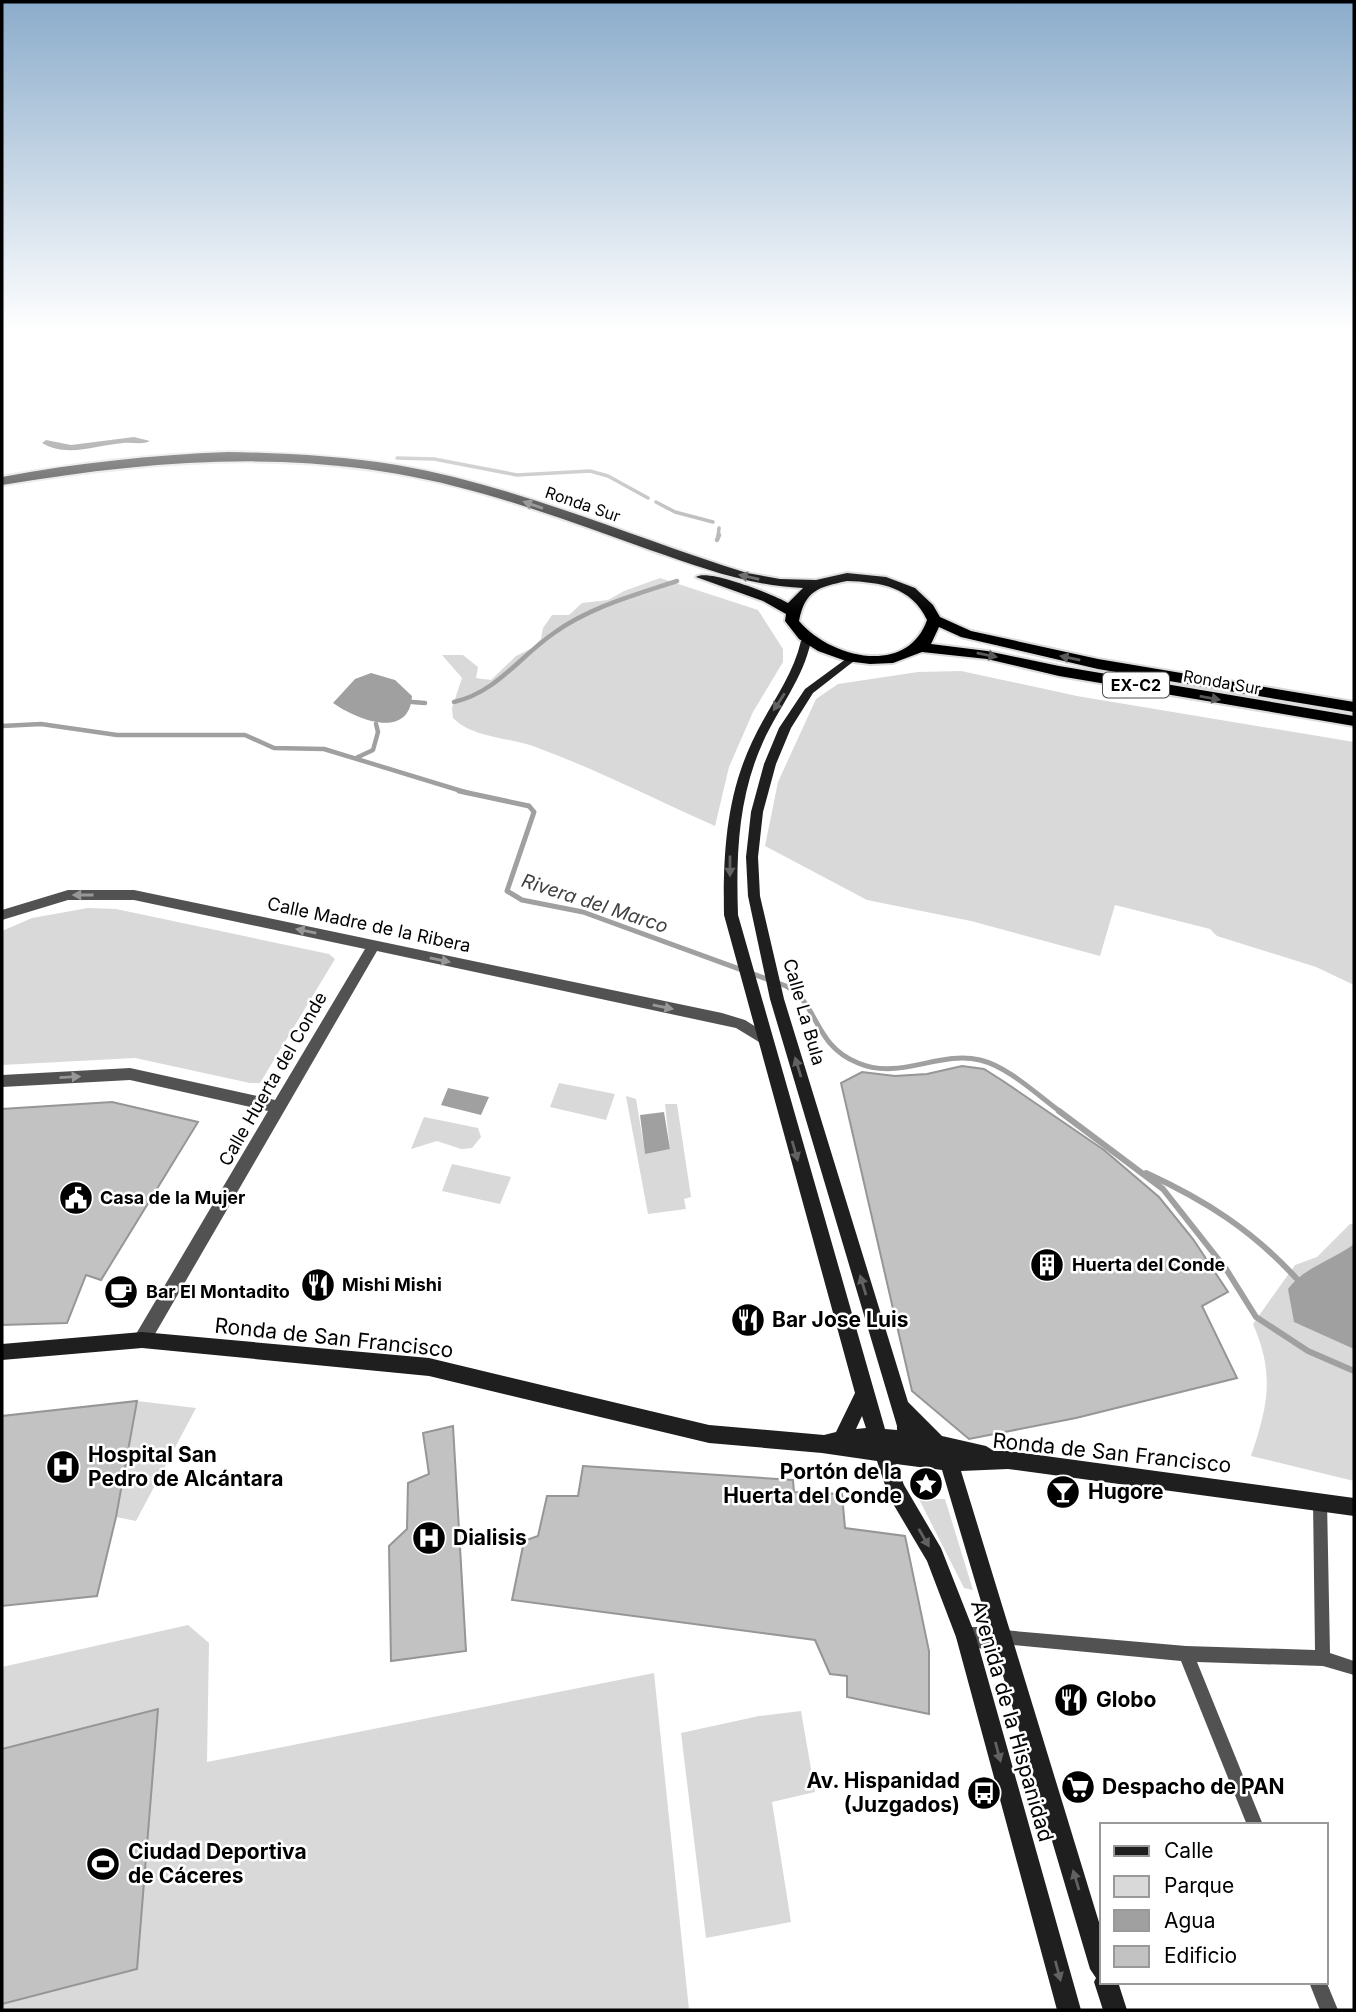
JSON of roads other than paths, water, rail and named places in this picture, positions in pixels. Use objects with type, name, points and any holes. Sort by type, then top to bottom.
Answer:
[{"type":"highway","name":"Ronda Sur","points":[[2,481],[74,469],[200,458],[283,458],[367,466],[490,491],[745,576],[780,583],[816,584]]},
{"type":"highway","name":"Ronda Sur","points":[[2,490],[87,476],[192,467],[283,467],[382,478],[463,495],[522,514],[755,594],[792,611]]},
{"type":"highway","name":"EX-C2","points":[[816,584],[847,577],[898,584],[923,600],[934,620]]},
{"type":"highway","points":[[806,640],[792,621],[792,611],[804,592],[816,584]]},
{"type":"highway","name":"Ronda Sur","points":[[934,620],[966,634],[1086,662],[1354,707]]},
{"type":"highway","points":[[919,647],[933,630],[934,620]]},
{"type":"highway","name":"EX-C2","points":[[806,640],[826,652],[850,659],[889,659],[919,647]]},
{"type":"highway","name":"Ronda Sur","points":[[919,647],[987,654],[1059,671],[1354,721]]},
{"type":"main road","points":[[806,640],[799,674],[757,742],[738,799],[731,833],[731,915],[864,1394],[881,1446],[899,1449],[905,1440]]},
{"type":"main road","name":"Calle La Bula","points":[[850,659],[809,691],[785,728],[770,764],[757,813],[752,857],[754,897],[777,999],[906,1426],[905,1440]]},
{"type":"main road","name":"Ronda de San Francisco","points":[[2,1352],[142,1340],[429,1367],[709,1434],[822,1444],[881,1446]]},
{"type":"main road","points":[[842,1439],[864,1394]]},
{"type":"main road","name":"Calle La Bula","points":[[896,1397],[911,1418],[944,1453]]},
{"type":"main road","name":"Ronda de San Francisco","points":[[822,1444],[842,1439],[1354,1507]]},
{"type":"main road","name":"Ronda de San Francisco","points":[[905,1440],[944,1453]]},
{"type":"main road","name":"Avenida de la Hispanidad","points":[[881,1446],[896,1490],[934,1555],[966,1637],[1069,2010]]},
{"type":"main road","name":"Avenida de la Hispanidad","points":[[944,1453],[1003,1637],[1100,1962]]},
{"type":"main road","points":[[1107,1984],[1115,2010]]},
{"type":"street","points":[[46,443],[64,447],[123,439],[146,441]]},
{"type":"street","name":"Calle Madre de la Ribera","points":[[2,915],[68,895],[134,895],[729,1021],[764,1039]]},
{"type":"street","name":"Calle Huerta del Conde","points":[[142,1340],[373,946]]},
{"type":"street","points":[[2,1081],[130,1074],[278,1107]]},
{"type":"street","points":[[1320,1501],[1323,1658]]},
{"type":"street","points":[[966,1637],[1003,1637],[1186,1654],[1323,1658],[1354,1668]]},
{"type":"street","points":[[1186,1654],[1254,1823]]},
{"type":"street","points":[[1319,1984],[1329,2010]]},
{"type":"water","points":[[371,673],[395,680],[412,696],[409,710],[401,719],[391,722],[366,720],[333,703],[355,679]]},
{"type":"water","points":[[448,1088],[489,1097],[481,1115],[441,1105]]},
{"type":"water","points":[[664,1112],[670,1149],[645,1154],[640,1115]]},
{"type":"water","points":[[1354,1244],[1354,1349],[1294,1322],[1288,1289],[1302,1275]]},
{"type":"waterway","points":[[397,458],[434,459],[517,475],[590,471],[608,476],[648,498]]},
{"type":"waterway","points":[[656,502],[675,512],[713,522]]},
{"type":"waterway","points":[[718,537],[719,528]]},
{"type":"waterway","points":[[717,540],[719,535]]},
{"type":"waterway","points":[[454,702],[495,682],[541,642],[582,616],[613,602],[677,581]]},
{"type":"waterway","points":[[412,702],[425,703]]},
{"type":"waterway","name":"Rivera del Marco","points":[[2,726],[41,724],[117,735],[245,735],[274,748],[324,749],[467,793]]},
{"type":"waterway","points":[[356,758],[373,750],[378,732],[376,724]]},
{"type":"waterway","name":"Rivera del Marco","points":[[459,791],[467,793]]},
{"type":"waterway","name":"Rivera del Marco","points":[[467,793],[529,806],[534,812],[507,891],[522,900],[583,912],[786,986],[797,993],[805,1003],[832,1045],[858,1063],[889,1069],[950,1059],[980,1060],[1012,1075],[1062,1113]]},
{"type":"waterway","name":"Rivera del Marco","points":[[1059,1111],[1163,1189],[1226,1269],[1256,1317],[1308,1351],[1354,1371]]},
{"type":"waterway","points":[[1146,1173],[1208,1205],[1227,1218],[1262,1245],[1296,1278]]},
{"type":"place","name":"Casa de la Mujer","points":[[76,1198]]},
{"type":"place","name":"Huerta del Conde","points":[[1047,1265]]},
{"type":"place","name":"Mishi Mishi","points":[[318,1285]]},
{"type":"place","name":"Bar El Montadito","points":[[121,1292]]},
{"type":"place","name":"Bar Jose Luis","points":[[748,1320]]},
{"type":"place","name":"Hospital San Pedro de Alcántara","points":[[63,1467]]},
{"type":"place","name":"Portón de la Huerta del Conde","points":[[926,1484]]},
{"type":"place","name":"Hugore","points":[[1063,1492]]},
{"type":"place","name":"Dialisis","points":[[429,1538]]},
{"type":"place","name":"Globo","points":[[1071,1700]]},
{"type":"place","name":"Despacho de PAN","points":[[1078,1787]]},
{"type":"place","name":"Av. Hispanidad (Juzgados)","points":[[984,1793]]},
{"type":"place","name":"Ciudad Deportiva de Cáceres","points":[[103,1864]]}]
